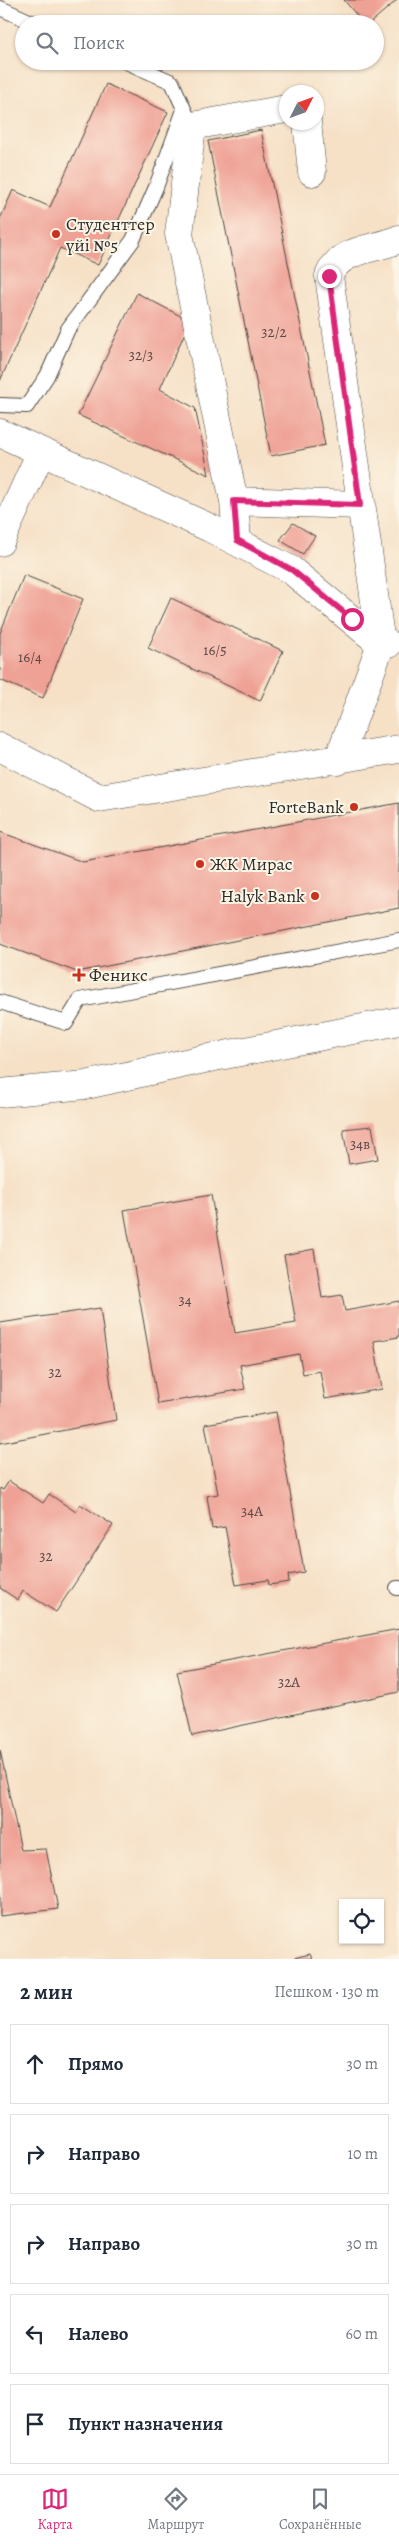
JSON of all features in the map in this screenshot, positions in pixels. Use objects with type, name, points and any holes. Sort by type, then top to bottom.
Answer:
[{"type":"street","points":[[237,540],[234,501],[178,234],[188,118],[279,110]]},
{"type":"street","points":[[308,130],[312,172]]},
{"type":"street","points":[[338,761],[390,643],[360,505],[329,276],[332,267],[344,256],[399,239]]},
{"type":"street","points":[[0,433],[237,540],[292,570],[390,643]]},
{"type":"street","points":[[0,542],[41,452]]},
{"type":"street","points":[[234,501],[360,505]]},
{"type":"street","points":[[0,746],[99,798],[338,761],[399,749]]},
{"type":"street","points":[[0,1093],[86,1085],[204,1059],[399,1021]]},
{"type":"lane","points":[[0,8],[16,15]]},
{"type":"lane","points":[[0,405],[27,406],[47,376],[68,329],[133,240],[188,118],[172,82],[145,70]]},
{"type":"lane","points":[[0,1002],[66,1023],[80,1000],[399,940]]},
{"type":"building","points":[[344,0],[397,0],[380,15],[356,15]]},
{"type":"building","name":"Студенттер үйі №5","points":[[106,84],[168,112],[98,265],[60,248],[0,381],[0,219],[13,190],[50,207]]},
{"type":"building","points":[[261,130],[325,445],[271,456],[208,141]]},
{"type":"building","points":[[137,293],[190,321],[160,389],[195,408],[209,475],[78,415]]},
{"type":"building","points":[[293,523],[315,536],[303,554],[280,540]]},
{"type":"building","points":[[24,575],[83,599],[43,698],[0,680],[0,633]]},
{"type":"building","points":[[171,598],[283,651],[260,701],[148,648]]},
{"type":"building","points":[[399,803],[399,908],[77,972],[0,944],[0,832],[83,862]]},
{"type":"building","points":[[372,1126],[378,1159],[349,1164],[343,1129]]},
{"type":"building","points":[[211,1195],[235,1333],[296,1323],[284,1255],[314,1249],[322,1298],[342,1295],[345,1311],[399,1301],[399,1337],[374,1341],[382,1389],[325,1399],[320,1371],[303,1374],[299,1354],[240,1365],[245,1389],[158,1404],[124,1210]]},
{"type":"building","points":[[100,1308],[116,1420],[0,1443],[0,1323]]},
{"type":"building","points":[[276,1412],[304,1572],[288,1575],[289,1582],[269,1585],[268,1580],[236,1585],[225,1527],[212,1529],[207,1496],[218,1494],[205,1424]]},
{"type":"building","points":[[9,1481],[43,1503],[49,1494],[76,1512],[80,1504],[113,1525],[56,1612],[23,1591],[18,1600],[0,1588],[0,1488],[3,1490]]},
{"type":"building","points":[[399,1629],[399,1692],[192,1736],[177,1671]]},
{"type":"building","points":[[0,1750],[21,1850],[46,1849],[58,1909],[0,1916]]},
{"type":"building","points":[[310,1954],[312,1959],[294,1959],[294,1958]]},
{"type":"place","name":"Студенттер үйі №5","points":[[56,234]]},
{"type":"place","name":"ForteBank","points":[[354,807]]},
{"type":"place","name":"ЖК Мирас","points":[[200,864]]},
{"type":"place","name":"Halyk Bank","points":[[315,896]]},
{"type":"place","name":"Феникс","points":[[79,975]]},
{"type":"route","points":[[329,276],[360,505],[234,501],[237,540],[292,570],[352,619]]}]
